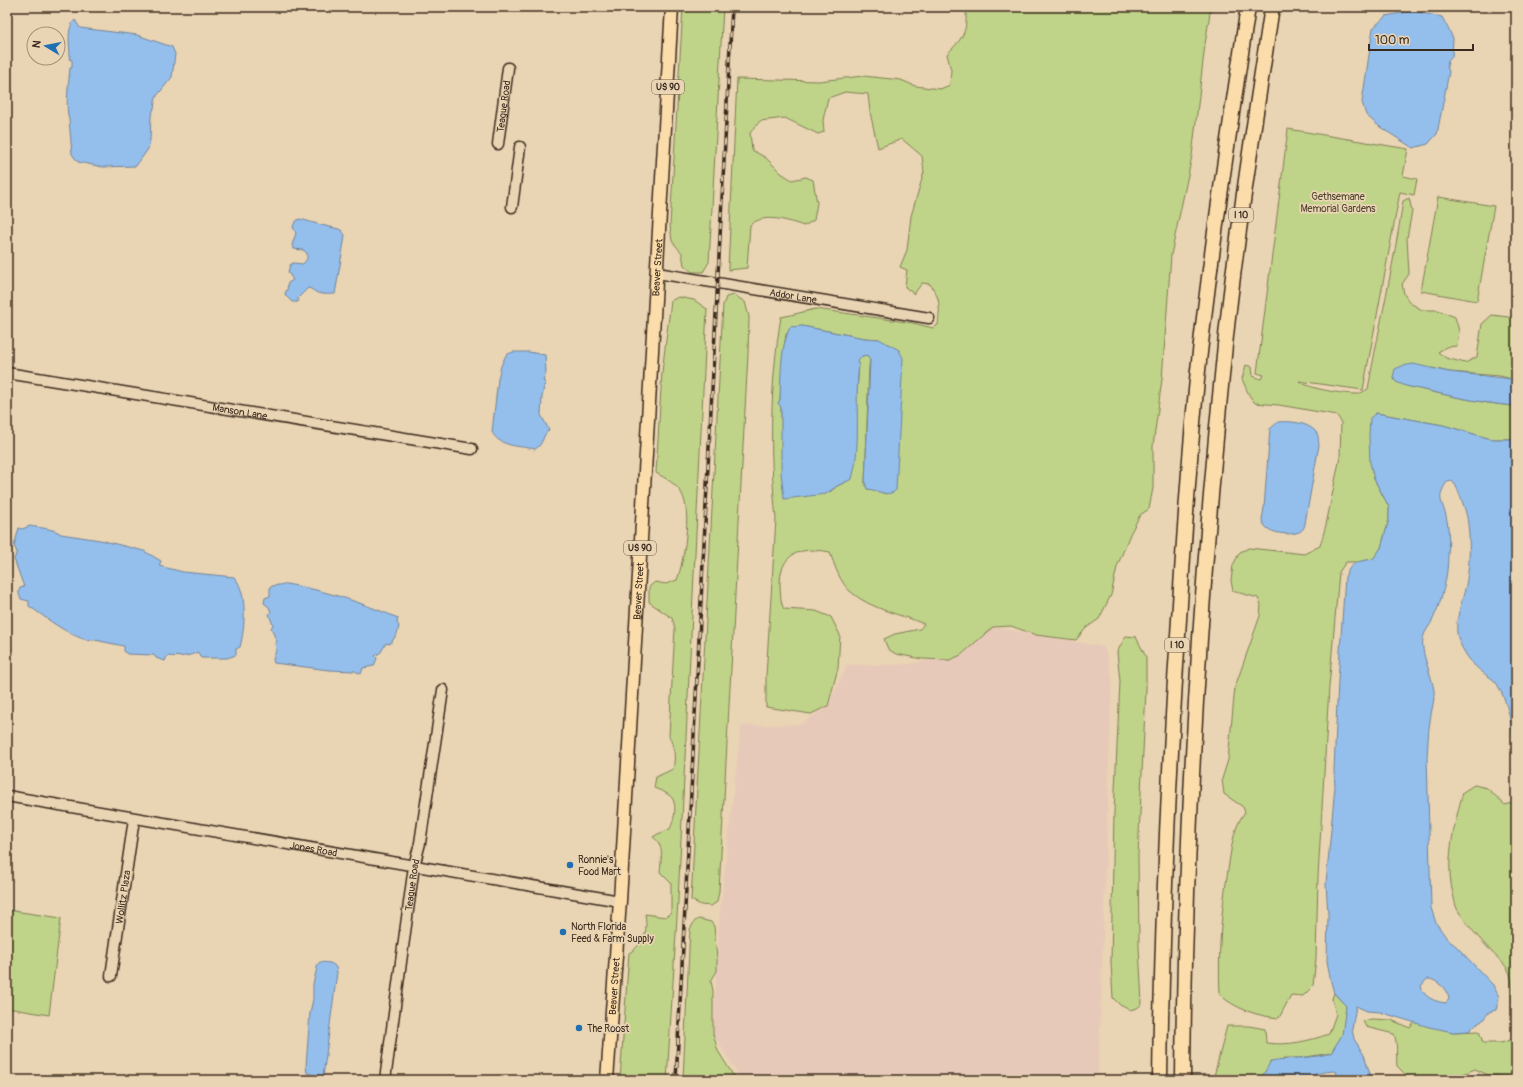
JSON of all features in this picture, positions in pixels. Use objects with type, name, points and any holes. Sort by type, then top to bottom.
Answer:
[{"type":"highway","points":[[1238,69],[1241,7]]},
{"type":"highway","name":"I 10","points":[[1160,1080],[1163,914],[1170,740],[1189,462],[1199,361],[1238,69],[1248,7]]},
{"type":"highway","name":"I 10","points":[[1183,1080],[1188,848],[1198,656],[1212,482],[1225,342],[1272,7]]},
{"type":"highway","points":[[1260,89],[1272,57],[1279,7]]},
{"type":"main road","name":"Beaver Street","points":[[607,1080],[620,901],[672,7]]},
{"type":"street","name":"Teague Road","points":[[498,144],[508,68]]},
{"type":"street","points":[[512,207],[520,147]]},
{"type":"street","name":"Addor Lane","points":[[657,273],[929,318]]},
{"type":"street","name":"Manson Lane","points":[[7,373],[472,449]]},
{"type":"street","name":"Teague Road","points":[[385,1080],[414,866],[420,843],[443,690]]},
{"type":"street","name":"Jones Road","points":[[7,796],[134,819],[620,901]]},
{"type":"street","name":"Wollitz Plaza","points":[[111,976],[134,819]]},
{"type":"shaded area","points":[[993,627],[1104,647],[1112,677],[1098,1080],[742,1080],[713,1034],[719,920],[741,726],[801,724],[828,706],[847,665],[902,665],[961,655]]},
{"type":"green space","points":[[683,7],[723,7],[709,262],[703,272],[692,272],[684,265],[682,253],[672,241],[670,225]]},
{"type":"green space","points":[[966,7],[1211,7],[1205,44],[1192,156],[1171,255],[1162,379],[1153,446],[1153,488],[1149,509],[1140,515],[1130,534],[1117,567],[1111,595],[1099,619],[1086,628],[1076,640],[1036,635],[1011,626],[993,627],[961,655],[950,660],[922,659],[896,654],[888,649],[884,639],[895,634],[920,629],[924,624],[868,603],[847,589],[841,579],[830,552],[809,550],[793,554],[787,559],[783,566],[781,575],[781,601],[784,609],[816,611],[831,617],[840,635],[838,668],[828,706],[811,714],[766,707],[766,676],[776,519],[772,469],[772,418],[777,342],[781,317],[816,309],[913,323],[933,328],[938,325],[939,303],[934,289],[930,284],[922,283],[914,294],[905,287],[907,270],[900,267],[907,250],[911,216],[924,172],[922,156],[902,139],[878,148],[870,112],[868,94],[845,92],[828,98],[823,120],[824,132],[818,134],[785,118],[760,121],[750,133],[752,150],[766,158],[781,173],[792,180],[806,177],[813,180],[817,203],[814,220],[804,226],[784,220],[769,218],[756,221],[750,225],[747,268],[728,270],[737,79],[819,81],[863,76],[901,80],[915,86],[940,89],[950,85],[951,70],[947,54],[958,43],[964,33]],"holes":[[[802,326],[864,338],[879,339],[886,494],[873,489],[867,489],[865,483],[870,360],[867,355],[862,356],[858,360],[856,407],[846,482],[837,486],[830,492],[782,456],[781,406],[778,403],[780,400],[782,363],[786,334]]]},
{"type":"green space","name":"Gethsemane Memorial Gardens","points":[[1288,129],[1408,149],[1403,176],[1417,179],[1414,195],[1400,192],[1363,390],[1299,381],[1318,389],[1343,393],[1358,394],[1368,389],[1403,201],[1409,198],[1412,211],[1407,238],[1409,274],[1402,284],[1404,294],[1410,303],[1422,310],[1438,310],[1455,317],[1459,331],[1457,346],[1446,347],[1438,352],[1446,358],[1465,363],[1477,357],[1482,324],[1492,315],[1516,318],[1516,383],[1512,379],[1500,376],[1449,372],[1432,368],[1406,386],[1500,405],[1516,405],[1516,439],[1491,439],[1443,425],[1376,413],[1374,479],[1389,507],[1389,519],[1381,548],[1373,559],[1357,562],[1346,562],[1339,572],[1329,687],[1318,877],[1316,958],[1313,986],[1303,996],[1291,995],[1279,1018],[1263,1016],[1247,1011],[1226,1000],[1220,995],[1219,963],[1222,917],[1232,847],[1235,832],[1245,812],[1243,807],[1224,794],[1222,779],[1228,760],[1235,687],[1260,616],[1261,605],[1258,598],[1233,591],[1231,581],[1233,565],[1240,552],[1249,548],[1304,554],[1320,546],[1326,525],[1340,457],[1341,422],[1337,415],[1279,405],[1255,403],[1249,395],[1242,379],[1246,365],[1252,367],[1253,376],[1261,379],[1264,375],[1257,373]]},
{"type":"green space","points":[[1438,197],[1494,206],[1477,301],[1421,291]]},
{"type":"green space","points":[[734,295],[745,302],[749,317],[748,354],[719,891],[717,902],[711,906],[701,905],[691,900],[723,305],[726,297]]},
{"type":"green space","points":[[678,297],[694,300],[707,309],[678,900],[667,1080],[620,1080],[629,953],[642,941],[646,926],[645,914],[665,917],[671,913],[671,883],[660,872],[661,848],[657,840],[653,837],[670,829],[675,811],[672,798],[666,793],[654,788],[656,777],[673,769],[674,764],[674,752],[669,736],[675,628],[672,618],[649,602],[649,587],[655,582],[666,584],[677,580],[680,572],[686,537],[687,525],[685,502],[682,494],[674,484],[656,473],[662,372],[671,301]]},
{"type":"green space","points":[[1126,636],[1136,637],[1146,657],[1146,690],[1138,855],[1139,947],[1142,1004],[1137,1008],[1130,1010],[1120,1005],[1113,998],[1111,963],[1114,812],[1120,681],[1117,652]]},
{"type":"green space","points":[[1516,766],[1516,1014],[1513,1003],[1512,980],[1507,968],[1474,932],[1455,904],[1451,885],[1450,858],[1456,818],[1463,792],[1474,785],[1487,788],[1505,805],[1514,802]]},
{"type":"green space","points":[[7,910],[61,918],[49,1015],[7,1008]]},
{"type":"green space","points":[[699,919],[711,922],[714,926],[717,971],[711,981],[713,991],[713,1034],[718,1051],[736,1080],[683,1080],[690,929],[695,921]]},
{"type":"green space","points":[[1334,993],[1346,1006],[1343,1034],[1331,1053],[1300,1058],[1284,1058],[1263,1075],[1262,1080],[1213,1080],[1227,1026],[1249,1026],[1265,1029],[1266,1043],[1274,1044],[1306,1041],[1321,1037],[1329,1034],[1336,1014],[1332,999]]},
{"type":"green space","points":[[1372,1019],[1391,1020],[1410,1028],[1415,1022],[1453,1032],[1479,1031],[1483,1043],[1501,1043],[1516,1038],[1516,1080],[1509,1077],[1488,1075],[1475,1069],[1448,1080],[1417,1080],[1407,1076],[1397,1066],[1394,1034],[1366,1027],[1363,1021]]},
{"type":"water","points":[[1412,11],[1442,17],[1453,38],[1452,57],[1448,61],[1447,66],[1449,72],[1437,134],[1428,144],[1413,148],[1380,127],[1366,115],[1362,102],[1373,28],[1386,16]]},
{"type":"water","points":[[75,20],[80,28],[137,35],[172,47],[175,54],[172,77],[156,97],[151,116],[148,149],[136,166],[103,167],[78,162],[72,154],[67,102],[70,68],[72,68],[72,60],[69,59],[69,32],[72,23]]},
{"type":"water","points":[[300,219],[339,229],[345,235],[335,294],[320,294],[308,288],[298,298],[298,302],[292,302],[285,293],[288,283],[293,280],[288,272],[290,265],[293,263],[303,264],[307,259],[307,253],[303,250],[294,249],[292,245],[296,233],[293,226],[296,221]]},
{"type":"water","points":[[802,326],[864,338],[879,339],[899,350],[903,358],[896,490],[893,492],[886,493],[867,489],[865,483],[870,360],[867,355],[862,356],[858,360],[857,452],[852,479],[837,486],[826,494],[784,499],[781,473],[781,407],[778,403],[780,400],[782,362],[784,344],[790,327]]},
{"type":"water","points":[[513,352],[529,352],[545,355],[546,373],[543,381],[545,382],[541,415],[549,430],[545,434],[540,445],[535,449],[505,443],[495,437],[492,432],[498,379],[501,366],[506,355]]},
{"type":"water","points":[[1413,364],[1449,372],[1512,379],[1516,383],[1516,405],[1501,405],[1460,398],[1406,386],[1396,382],[1393,377],[1395,369]]},
{"type":"water","points":[[1376,413],[1443,425],[1491,439],[1516,439],[1516,755],[1508,709],[1501,692],[1497,684],[1477,668],[1469,659],[1458,638],[1457,619],[1468,572],[1469,537],[1467,519],[1462,500],[1456,486],[1452,481],[1447,482],[1441,493],[1441,502],[1448,525],[1449,547],[1446,579],[1439,604],[1423,638],[1423,650],[1434,691],[1430,717],[1427,757],[1431,908],[1436,923],[1448,940],[1456,946],[1493,985],[1499,997],[1496,1010],[1489,1012],[1482,1021],[1469,1031],[1453,1032],[1429,1027],[1380,1012],[1367,1011],[1356,1006],[1352,1029],[1354,1039],[1364,1055],[1372,1080],[1335,1080],[1337,1072],[1333,1071],[1315,1074],[1306,1080],[1262,1080],[1263,1075],[1271,1061],[1331,1053],[1342,1035],[1346,1006],[1334,993],[1327,961],[1328,914],[1326,884],[1335,786],[1334,770],[1338,681],[1345,577],[1350,567],[1356,563],[1373,559],[1381,548],[1389,519],[1389,507],[1374,479],[1370,463],[1370,418]],"holes":[[[1427,979],[1441,985],[1446,992],[1449,999],[1446,1003],[1434,1000],[1424,993],[1421,986]]]},
{"type":"water","points":[[1278,422],[1303,424],[1313,429],[1318,435],[1319,445],[1305,525],[1300,532],[1291,534],[1274,532],[1265,526],[1262,520],[1270,429]]},
{"type":"water","points":[[30,526],[50,529],[61,534],[100,540],[144,551],[161,561],[159,566],[183,572],[234,577],[242,592],[244,610],[242,639],[240,647],[236,649],[236,655],[227,658],[201,658],[198,652],[183,656],[167,656],[165,661],[156,658],[154,655],[127,654],[124,651],[124,646],[90,639],[90,641],[73,635],[58,626],[29,606],[29,601],[21,599],[19,595],[20,588],[24,587],[14,559],[17,552],[14,546],[19,528],[22,529]]},
{"type":"water","points":[[286,584],[343,598],[398,618],[397,623],[399,626],[397,634],[390,644],[386,643],[381,652],[375,656],[377,658],[374,666],[363,668],[361,674],[355,671],[329,670],[274,663],[273,659],[276,651],[275,643],[277,642],[271,628],[273,625],[269,614],[271,612],[269,607],[264,603],[265,598],[270,596],[270,588],[272,586]]},
{"type":"water","points":[[320,962],[334,965],[337,972],[323,1077],[307,1073],[306,1066],[310,1013],[313,999],[313,984],[318,964]]},
{"type":"railway","points":[[676,1080],[732,7]]},
{"type":"place","name":"Ronnie's Food Mart","points":[[570,865]]},
{"type":"place","name":"North Florida Feed & Farm Supply","points":[[563,932]]},
{"type":"place","name":"The Roost","points":[[579,1028]]}]
